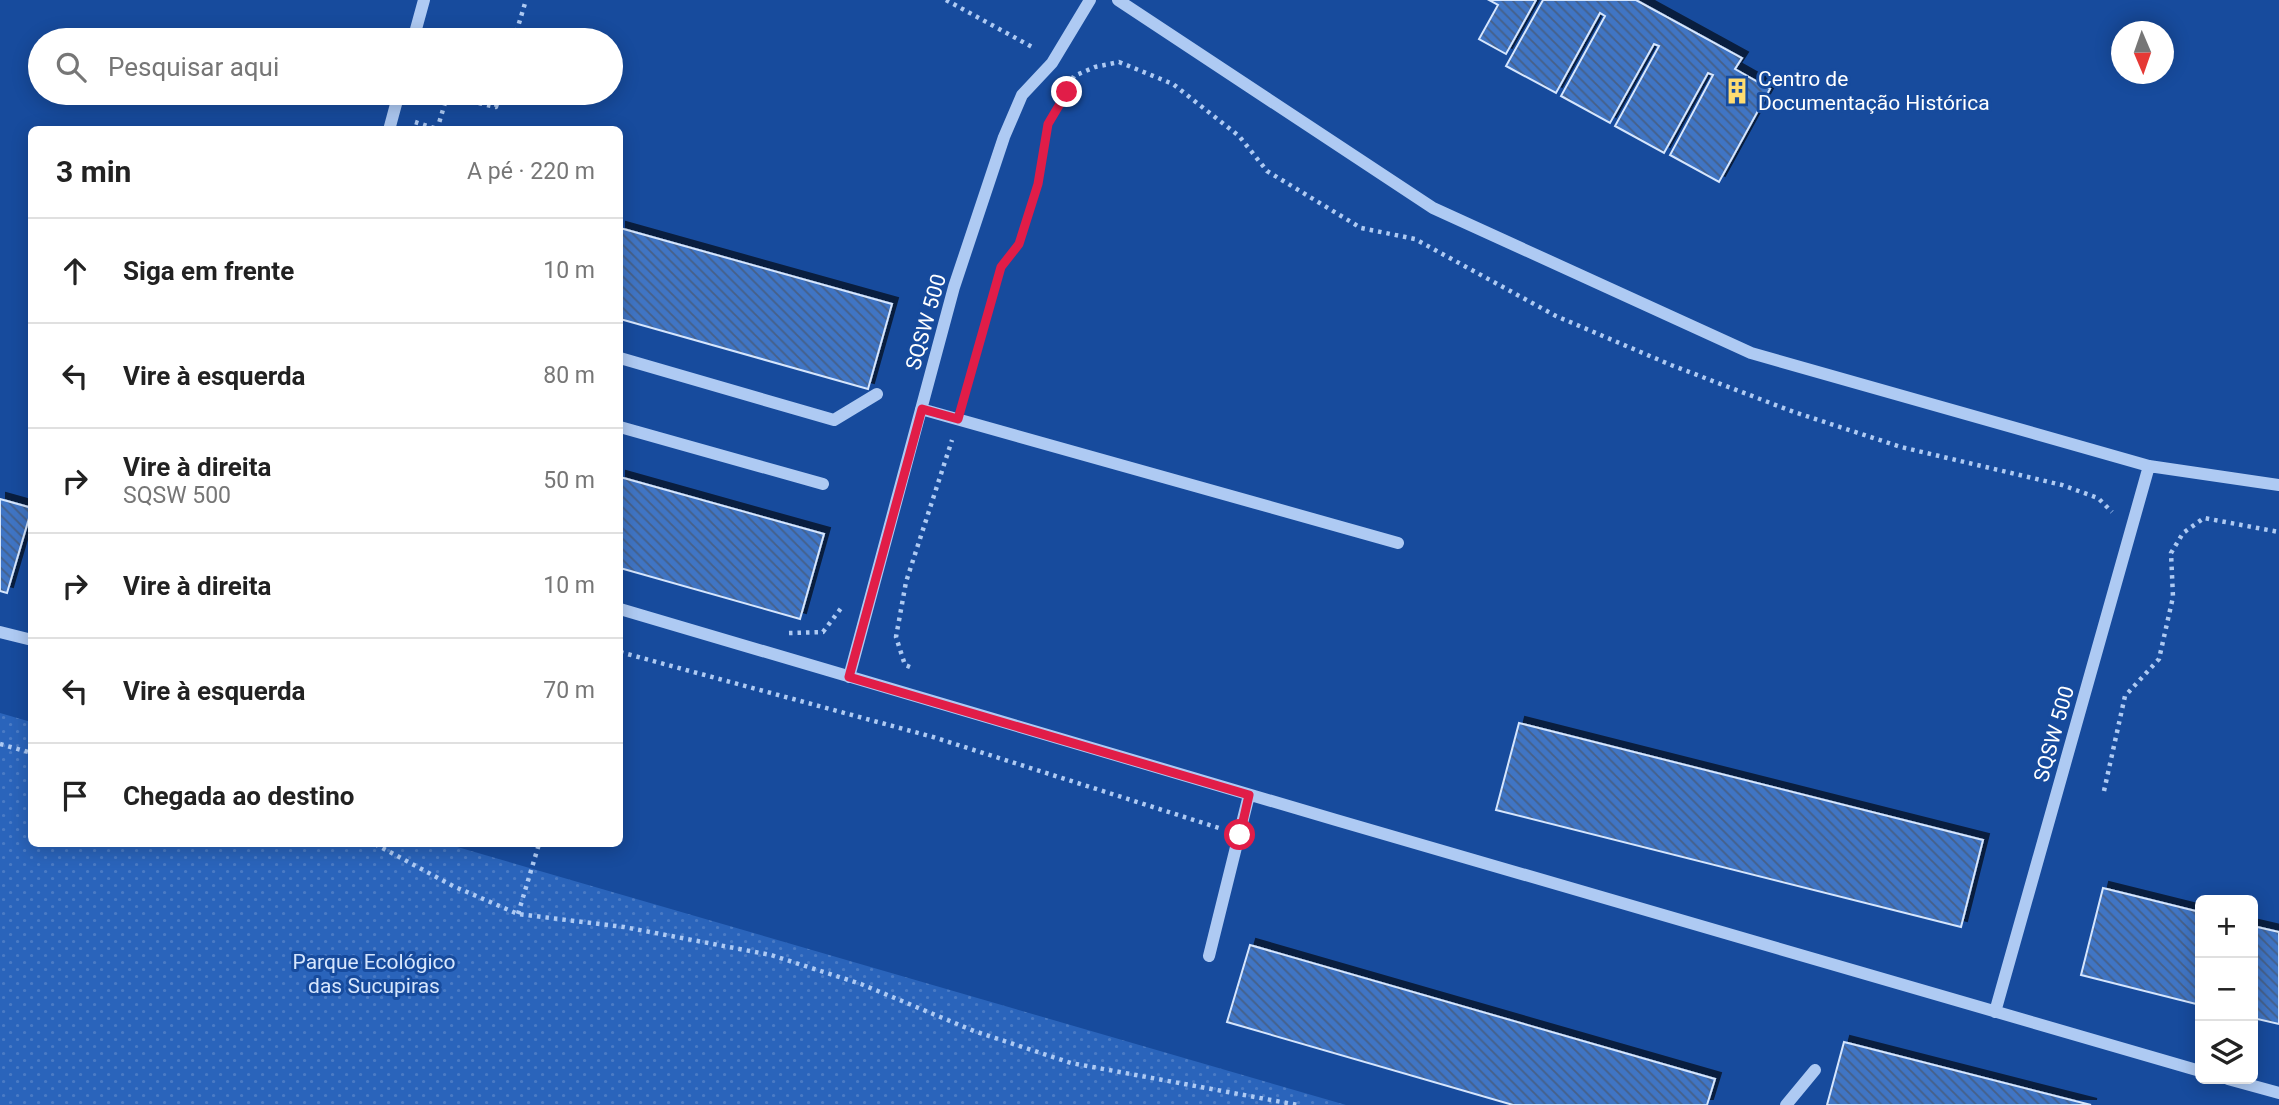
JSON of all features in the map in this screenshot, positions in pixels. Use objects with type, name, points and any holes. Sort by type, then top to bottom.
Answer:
[{"type":"street","points":[[416,28],[424,0]]},
{"type":"street","name":"SQSW 500","points":[[849,677],[954,287],[1004,137],[1022,95],[1052,63],[1090,0]]},
{"type":"street","points":[[1118,0],[1433,208],[1751,353],[2149,466],[2279,485]]},
{"type":"street","points":[[390,126],[396,105]]},
{"type":"street","points":[[623,359],[834,420],[877,394]]},
{"type":"street","points":[[922,409],[1398,543]]},
{"type":"street","points":[[623,428],[823,484]]},
{"type":"street","name":"SQSW 500","points":[[1996,1012],[2149,466]]},
{"type":"street","points":[[623,609],[1249,795],[2195,1070]]},
{"type":"street","points":[[0,632],[28,639]]},
{"type":"street","points":[[1209,956],[1249,795]]},
{"type":"street","points":[[1786,1105],[1815,1070]]},
{"type":"street","points":[[2246,1084],[2279,1093]]},
{"type":"path","points":[[518,28],[526,0]]},
{"type":"path","points":[[946,0],[1035,49]]},
{"type":"path","points":[[906,582],[958,419],[1001,267],[1019,244],[1038,184],[1048,124],[1074,76],[1095,67],[1119,62],[1173,84],[1240,136],[1267,171],[1361,228],[1415,239],[1556,316],[1671,365],[1901,447],[2062,485],[2098,498],[2117,516]]},
{"type":"path","points":[[438,126],[444,105]]},
{"type":"path","points":[[2104,791],[2125,696],[2159,659],[2173,597],[2171,553],[2183,533],[2204,518],[2279,532]]},
{"type":"path","points":[[781,633],[823,632],[849,598]]},
{"type":"path","points":[[623,653],[933,737],[1240,835]]},
{"type":"path","points":[[0,744],[28,752]]},
{"type":"path","points":[[381,847],[453,886],[518,914],[624,927],[771,955],[861,984],[974,1031],[1071,1063],[1298,1105]]},
{"type":"path","points":[[518,914],[538,847]]},
{"type":"green space","name":"Parque Ecológico das Sucupiras","points":[[0,713],[28,721],[28,847],[457,847],[1346,1105],[0,1105]]},
{"type":"building","points":[[1489,0],[1536,0],[1506,54],[1479,39],[1498,5]]},
{"type":"building","name":"Centro de Documentação Histórica","points":[[1543,0],[1636,0],[1742,58],[1735,69],[1770,89],[1719,182],[1670,155],[1713,75],[1708,73],[1664,153],[1615,126],[1659,46],[1654,44],[1610,123],[1561,96],[1605,16],[1600,13],[1556,93],[1506,66]]},
{"type":"building","points":[[623,229],[892,304],[868,389],[623,320]]},
{"type":"building","points":[[623,478],[824,534],[800,619],[623,569]]},
{"type":"building","points":[[0,499],[28,507],[28,522],[7,593],[0,591]]},
{"type":"building","points":[[1519,723],[1983,840],[1961,927],[1496,810]]},
{"type":"building","points":[[2103,888],[2195,911],[2195,1004],[2081,975]]},
{"type":"building","points":[[2258,927],[2279,932],[2279,1024],[2258,1019]]},
{"type":"building","points":[[1250,945],[1715,1079],[1707,1105],[1513,1105],[1227,1022]]},
{"type":"building","points":[[1844,1042],[2091,1105],[1827,1105]]},
{"type":"place","name":"Centro de Documentação Histórica","points":[[1737,91]]},
{"type":"route","points":[[1067,92],[1048,124],[1038,184],[1019,244],[1001,267],[958,419],[922,409],[849,677],[1249,795],[1240,835]]}]
